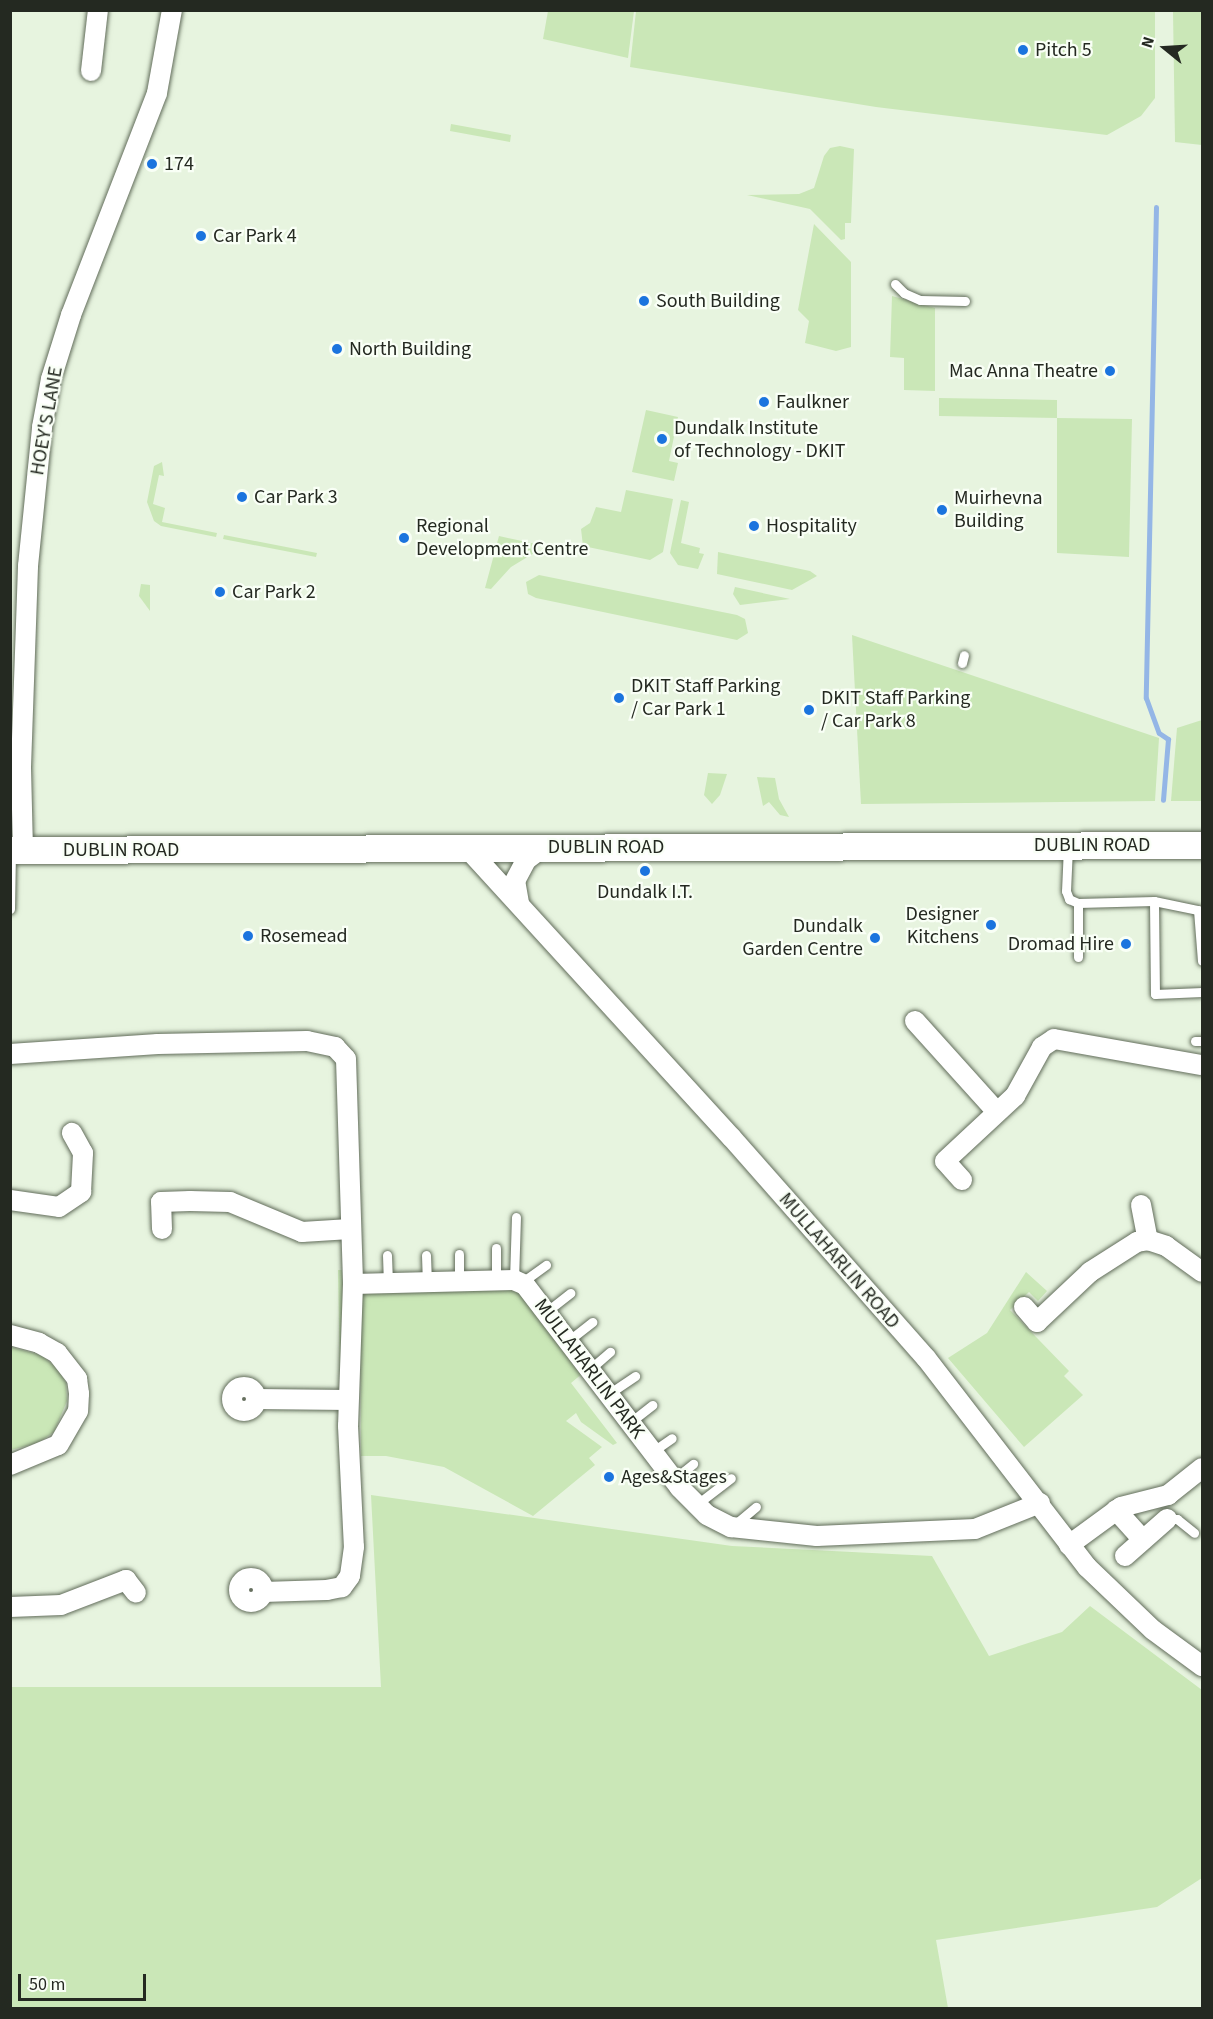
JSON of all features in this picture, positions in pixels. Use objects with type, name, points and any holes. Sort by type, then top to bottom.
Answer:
[{"type":"main road","name":"DUBLIN ROAD","points":[[15,850],[1203,845]]},
{"type":"street","points":[[91,71],[98,10]]},
{"type":"street","name":"HOEY'S LANE","points":[[15,850],[21,767],[28,566],[42,427],[51,379],[72,315],[158,93],[172,10]]},
{"type":"street","points":[[519,903],[515,881],[526,860],[542,848]]},
{"type":"street","name":"MULLAHARLIN ROAD","points":[[468,849],[926,1358],[1040,1503],[1069,1545],[1153,1630],[1203,1666]]},
{"type":"street","points":[[915,1021],[997,1112]]},
{"type":"street","points":[[962,1180],[945,1161],[1014,1096],[1042,1047],[1054,1039],[1203,1065]]},
{"type":"street","points":[[10,1054],[140,1046],[307,1041],[324,1042],[342,1052],[350,1119],[350,1229],[353,1284],[348,1400],[354,1547],[350,1576],[342,1587],[327,1590],[263,1592]]},
{"type":"street","points":[[10,1200],[59,1207],[81,1192],[83,1153],[72,1133]]},
{"type":"street","points":[[162,1229],[161,1202],[190,1201],[230,1202],[302,1232],[350,1229]]},
{"type":"street","points":[[1141,1205],[1148,1240]]},
{"type":"street","points":[[1024,1307],[1037,1322],[1109,1257],[1148,1240],[1183,1255],[1203,1272]]},
{"type":"street","points":[[353,1284],[510,1281]]},
{"type":"street","name":"MULLAHARLIN PARK","points":[[510,1281],[546,1312],[627,1424],[673,1480],[696,1504],[731,1527],[817,1536],[975,1529],[1040,1503]]},
{"type":"street","points":[[10,1335],[39,1343],[57,1353],[77,1379],[78,1394],[78,1411],[58,1445],[10,1465]]},
{"type":"street","points":[[256,1400],[348,1400]]},
{"type":"street","points":[[1069,1545],[1116,1510],[1168,1495],[1203,1468]]},
{"type":"street","points":[[1116,1510],[1143,1540]]},
{"type":"street","points":[[1125,1556],[1167,1519]]},
{"type":"street","points":[[10,1607],[61,1605],[126,1580],[136,1593]]},
{"type":"lane","points":[[895,284],[904,293],[920,300],[965,301]]},
{"type":"lane","points":[[1068,845],[1066,891],[1069,898],[1078,903],[1117,897],[1154,901],[1198,910],[1203,961]]},
{"type":"lane","points":[[10,909],[15,850]]},
{"type":"lane","points":[[1154,901],[1155,994],[1203,992]]},
{"type":"lane","points":[[1078,903],[1078,957]]},
{"type":"lane","points":[[510,1281],[516,1217]]},
{"type":"lane","points":[[496,1248],[510,1281]]},
{"type":"lane","points":[[459,1254],[459,1282]]},
{"type":"lane","points":[[387,1255],[388,1284]]},
{"type":"lane","points":[[426,1255],[427,1283]]},
{"type":"lane","points":[[510,1281],[546,1265]]},
{"type":"lane","points":[[546,1312],[570,1293]]},
{"type":"lane","points":[[568,1341],[592,1322]]},
{"type":"lane","points":[[589,1370],[610,1352]]},
{"type":"lane","points":[[608,1395],[635,1376]]},
{"type":"lane","points":[[627,1424],[652,1405]]},
{"type":"lane","points":[[652,1452],[672,1438]]},
{"type":"lane","points":[[673,1480],[693,1464]]},
{"type":"lane","points":[[696,1504],[732,1478]]},
{"type":"lane","points":[[731,1527],[756,1507]]},
{"type":"lane","points":[[1167,1519],[1177,1519],[1194,1533]]},
{"type":"green space","points":[[548,11],[634,11],[628,58],[543,39]]},
{"type":"green space","points":[[636,11],[1155,11],[1155,98],[1141,116],[1107,135],[876,107],[630,67]]},
{"type":"green space","points":[[1173,11],[1202,11],[1202,145],[1175,142]]},
{"type":"green space","points":[[451,124],[511,135],[510,142],[450,131]]},
{"type":"green space","points":[[840,146],[854,149],[851,223],[845,223],[845,239],[841,240],[810,209],[747,195],[799,194],[814,188],[824,156],[830,148]]},
{"type":"green space","points":[[814,224],[851,262],[851,347],[836,351],[805,343],[809,321],[798,310]]},
{"type":"green space","points":[[892,296],[935,308],[935,391],[904,390],[904,358],[890,357]]},
{"type":"green space","points":[[939,398],[1057,400],[1057,418],[939,416]]},
{"type":"green space","points":[[646,410],[678,417],[669,461],[678,463],[674,481],[632,472]]},
{"type":"green space","points":[[1057,418],[1132,419],[1129,557],[1057,553]]},
{"type":"green space","points":[[162,462],[164,476],[159,475],[153,504],[165,508],[162,522],[217,533],[216,537],[161,526],[154,521],[147,502],[154,466]]},
{"type":"green space","points":[[626,490],[673,499],[663,552],[650,560],[583,546],[581,529],[590,523],[596,507],[621,512]]},
{"type":"green space","points":[[681,500],[689,502],[681,543],[700,548],[699,553],[704,554],[698,569],[678,565],[670,553]]},
{"type":"green space","points":[[224,535],[317,553],[316,557],[223,539]]},
{"type":"green space","points":[[499,536],[536,544],[534,553],[511,567],[491,589],[485,588]]},
{"type":"green space","points":[[718,552],[810,571],[817,576],[792,590],[717,574]]},
{"type":"green space","points":[[539,575],[737,615],[745,619],[748,633],[737,640],[536,598],[528,594],[526,582]]},
{"type":"green space","points":[[141,584],[150,585],[150,611],[139,596]]},
{"type":"green space","points":[[735,587],[790,599],[740,605],[733,594]]},
{"type":"green space","points":[[852,635],[1159,738],[1155,801],[861,804]]},
{"type":"green space","points":[[1202,720],[1202,801],[1171,801],[1177,728]]},
{"type":"green space","points":[[708,773],[727,774],[720,795],[712,804],[704,795]]},
{"type":"green space","points":[[757,777],[775,778],[779,799],[789,817],[780,815],[769,802],[763,806]]},
{"type":"green space","points":[[338,1270],[342,1270],[345,1376],[340,1386]]},
{"type":"green space","points":[[1026,1272],[1047,1291],[1038,1301],[1029,1292],[1010,1310],[1069,1371],[1064,1376],[1083,1395],[1024,1447],[948,1358],[987,1333]]},
{"type":"green space","points":[[518,1289],[583,1373],[571,1383],[617,1443],[613,1445],[581,1422],[576,1413],[566,1421],[602,1447],[589,1458],[595,1465],[533,1516],[444,1467],[386,1456],[361,1456],[360,1295],[364,1291]]},
{"type":"green space","points":[[10,1347],[41,1355],[58,1369],[66,1383],[67,1401],[54,1432],[38,1443],[11,1450]]},
{"type":"green space","points":[[371,1495],[732,1546],[932,1556],[989,1656],[1062,1632],[1090,1606],[1202,1690],[1202,1878],[1157,1907],[936,1940],[948,2008],[11,2008],[11,1687],[381,1687]]},
{"type":"waterway","points":[[1156,207],[1146,698],[1159,733],[1168,739],[1163,800]]},
{"type":"place","name":"Pitch 5","points":[[1023,50]]},
{"type":"place","name":"174","points":[[152,164]]},
{"type":"place","name":"Car Park 4","points":[[201,236]]},
{"type":"place","name":"South Building","points":[[644,301]]},
{"type":"place","name":"North Building","points":[[337,349]]},
{"type":"place","name":"Mac Anna Theatre","points":[[1110,371]]},
{"type":"place","name":"Faulkner","points":[[764,402]]},
{"type":"place","name":"Dundalk Institute of Technology - DKIT","points":[[662,439]]},
{"type":"place","name":"Car Park 3","points":[[242,497]]},
{"type":"place","name":"Muirhevna Building","points":[[942,510]]},
{"type":"place","name":"Hospitality","points":[[754,526]]},
{"type":"place","name":"Regional Development Centre","points":[[404,538]]},
{"type":"place","name":"Car Park 2","points":[[220,592]]},
{"type":"place","name":"DKIT Staff Parking / Car Park 1","points":[[619,698]]},
{"type":"place","name":"DKIT Staff Parking / Car Park 8","points":[[809,710]]},
{"type":"place","name":"Dundalk I.T.","points":[[645,871]]},
{"type":"place","name":"Designer Kitchens","points":[[991,925]]},
{"type":"place","name":"Rosemead","points":[[248,936]]},
{"type":"place","name":"Dundalk Garden Centre","points":[[875,938]]},
{"type":"place","name":"Dromad Hire","points":[[1126,944]]},
{"type":"place","name":"Ages&Stages","points":[[609,1477]]}]
